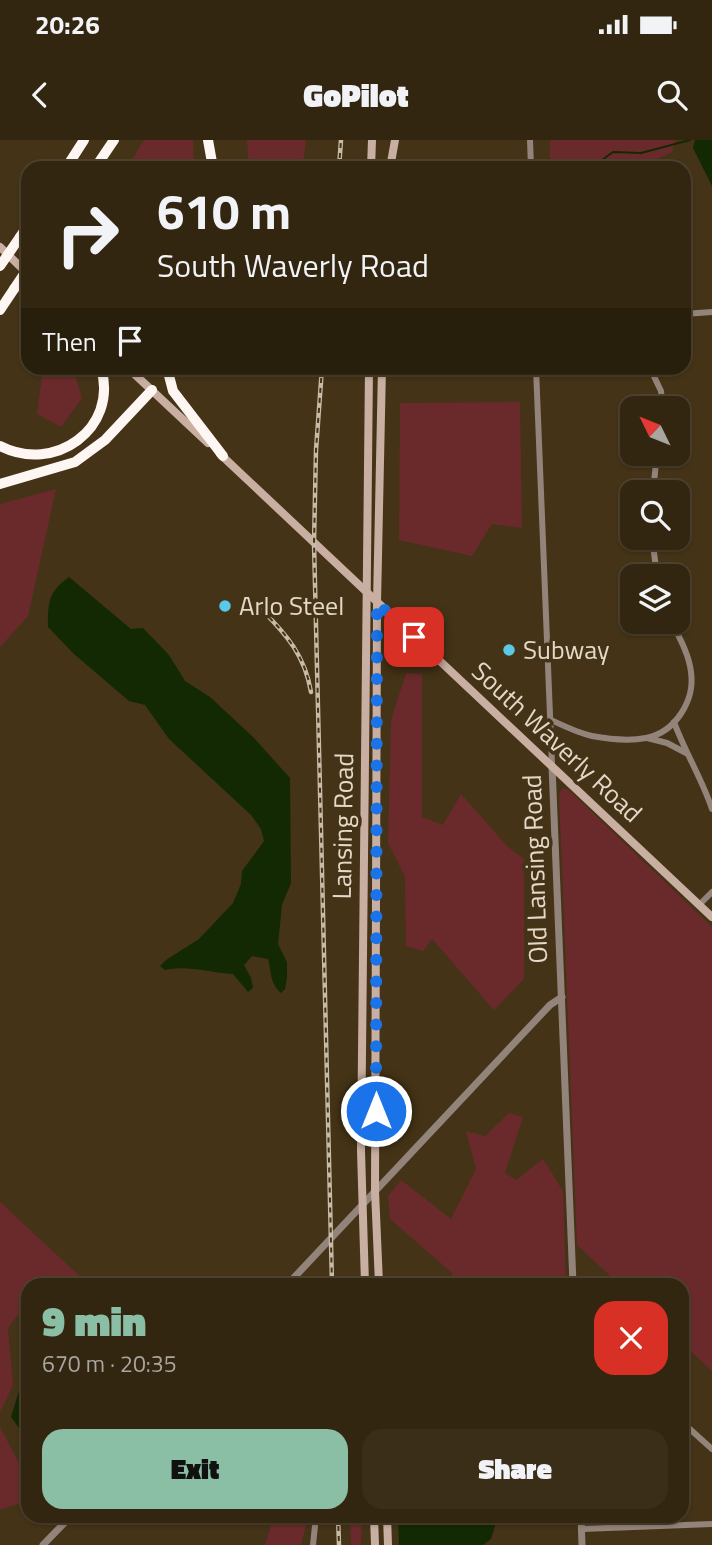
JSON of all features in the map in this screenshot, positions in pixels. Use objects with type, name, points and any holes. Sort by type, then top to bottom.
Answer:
[{"type":"highway","points":[[70,161],[84,140]]},
{"type":"highway","points":[[100,161],[114,140]]},
{"type":"highway","points":[[208,140],[212,161]]},
{"type":"highway","points":[[0,266],[21,236]]},
{"type":"highway","points":[[2,307],[21,278]]},
{"type":"highway","points":[[0,446],[27,455],[39,455],[57,452],[76,443],[94,422],[102,405],[102,375]]},
{"type":"highway","points":[[169,375],[173,391],[223,456]]},
{"type":"highway","points":[[0,484],[75,462],[106,440],[152,390]]},
{"type":"main road","points":[[371,161],[372,140]]},
{"type":"main road","points":[[391,161],[395,140]]},
{"type":"main road","points":[[0,247],[21,267]]},
{"type":"main road","name":"South Waverly Road","points":[[136,375],[712,917]]},
{"type":"main road","name":"Lansing Road","points":[[365,1278],[360,1151],[369,375]]},
{"type":"main road","name":"Lansing Road","points":[[379,1278],[375,1191],[377,603],[382,375]]},
{"type":"main road","points":[[374,1523],[375,1545]]},
{"type":"main road","points":[[387,1523],[388,1545]]},
{"type":"street","points":[[530,140],[531,161]]},
{"type":"street","points":[[691,314],[712,312]]},
{"type":"street","name":"Old Lansing Road","points":[[536,375],[573,1278]]},
{"type":"street","points":[[653,375],[662,396]]},
{"type":"street","points":[[647,738],[674,722],[691,692],[692,673],[677,634]]},
{"type":"street","points":[[551,720],[590,736],[647,738],[667,743],[687,754]]},
{"type":"street","points":[[674,722],[712,806]]},
{"type":"street","points":[[698,905],[712,892]]},
{"type":"street","points":[[294,1278],[550,1005],[562,997]]},
{"type":"street","points":[[689,1428],[712,1449]]},
{"type":"street","points":[[43,1545],[64,1523]]},
{"type":"street","points":[[313,1545],[315,1523]]},
{"type":"street","points":[[582,1523],[582,1545]]},
{"type":"street","points":[[582,1529],[712,1524]]},
{"type":"shaded area","points":[[144,140],[193,140],[194,161],[131,161]]},
{"type":"shaded area","points":[[247,140],[306,140],[304,161],[248,161]]},
{"type":"shaded area","points":[[550,140],[676,140],[672,152],[653,161],[550,161]]},
{"type":"shaded area","points":[[695,140],[712,140],[712,186],[693,148]]},
{"type":"shaded area","points":[[42,375],[75,375],[82,398],[61,427],[37,414]]},
{"type":"shaded area","points":[[520,402],[522,528],[492,524],[472,556],[399,540],[400,403]]},
{"type":"shaded area","points":[[56,489],[28,616],[0,647],[0,504]]},
{"type":"shaded area","points":[[69,577],[131,629],[143,628],[169,655],[185,681],[210,697],[254,738],[290,778],[291,883],[282,905],[278,944],[287,962],[285,989],[281,993],[273,981],[268,959],[252,956],[244,965],[253,988],[248,992],[233,974],[191,969],[165,970],[160,966],[199,939],[233,903],[241,884],[242,871],[264,841],[261,829],[251,815],[169,739],[145,705],[129,701],[74,654],[48,627],[48,611],[53,593]]},
{"type":"shaded area","points":[[406,673],[422,674],[422,817],[443,825],[461,794],[507,846],[524,859],[524,979],[494,1010],[432,939],[423,951],[406,946],[405,877],[388,843],[391,720]]},
{"type":"shaded area","points":[[562,789],[568,789],[712,927],[712,1371],[689,1350],[689,1278],[613,1278],[577,1245],[559,794]]},
{"type":"shaded area","points":[[509,1113],[523,1117],[505,1173],[516,1180],[543,1159],[563,1191],[566,1278],[454,1278],[451,1272],[390,1219],[388,1196],[401,1180],[451,1219],[476,1169],[466,1131],[485,1136]]},
{"type":"shaded area","points":[[0,1202],[82,1278],[21,1278],[21,1310],[8,1328],[13,1385],[0,1412]]},
{"type":"shaded area","points":[[21,1384],[21,1431],[11,1417]]},
{"type":"shaded area","points":[[0,1427],[21,1468],[21,1502],[0,1510]]},
{"type":"shaded area","points":[[272,1523],[306,1523],[301,1545],[265,1545]]},
{"type":"shaded area","points":[[350,1523],[362,1523],[361,1545],[351,1545]]},
{"type":"shaded area","points":[[398,1523],[496,1523],[491,1539],[483,1545],[399,1545]]},
{"type":"waterway","points":[[601,161],[613,152],[641,153],[690,140]]},
{"type":"railway","points":[[340,161],[341,140]]},
{"type":"railway","points":[[321,375],[316,450],[314,543],[332,1278]]},
{"type":"railway","points":[[262,610],[294,647],[311,692]]},
{"type":"railway","points":[[338,1523],[339,1545]]},
{"type":"place","name":"Arlo Steel","points":[[225,606]]},
{"type":"place","name":"Subway","points":[[509,650]]},
{"type":"route","points":[[376,1111],[377,603],[414,637]]}]
